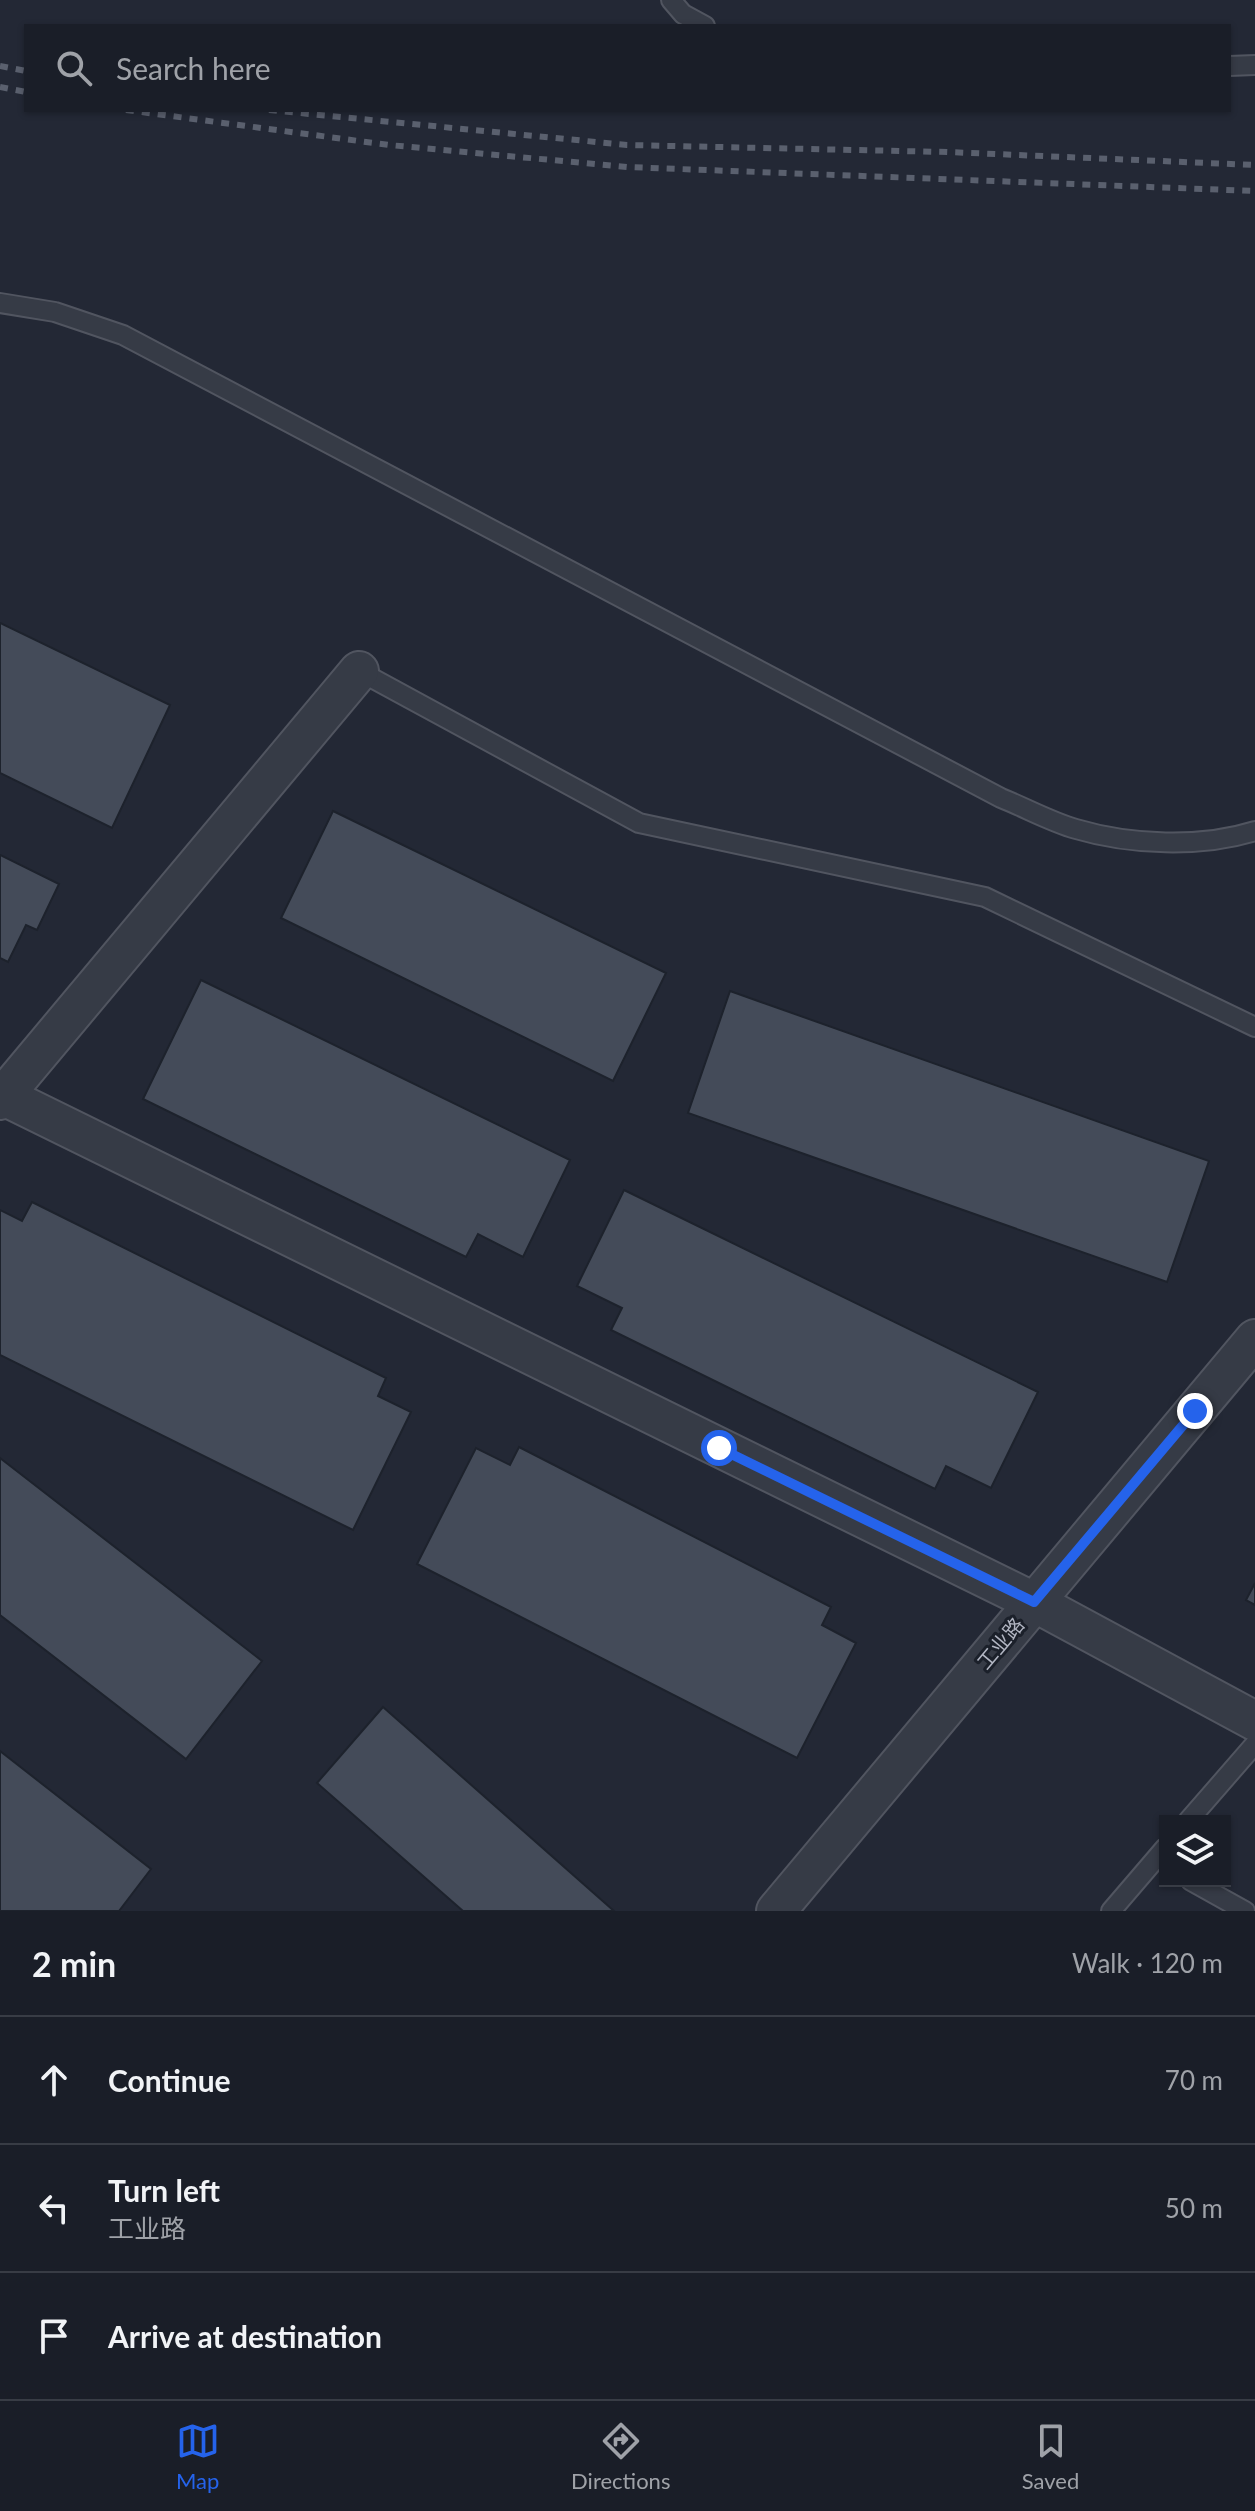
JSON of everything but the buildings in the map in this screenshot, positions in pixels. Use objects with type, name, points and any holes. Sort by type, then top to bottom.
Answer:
[{"type":"street","points":[[359,671],[1,1097],[1034,1602],[1255,1721]]},
{"type":"street","name":"工业路","points":[[776,1911],[1255,1339]]},
{"type":"lane","points":[[671,0],[683,14],[701,24]]},
{"type":"lane","points":[[1231,66],[1255,65]]},
{"type":"lane","points":[[0,303],[55,312],[123,335],[987,790],[1051,819],[1076,829],[1156,842],[1237,837],[1255,831]]},
{"type":"lane","points":[[359,671],[639,823],[985,897],[1255,1027]]},
{"type":"lane","points":[[1193,1815],[1255,1744]]},
{"type":"lane","points":[[1111,1911],[1159,1860]]},
{"type":"lane","points":[[1202,1887],[1245,1911]]},
{"type":"railway","points":[[0,66],[24,71]]},
{"type":"railway","points":[[0,87],[24,92]]},
{"type":"railway","points":[[141,112],[389,145],[627,167],[1255,191]]},
{"type":"railway","points":[[289,112],[627,145],[947,152],[1255,165]]},
{"type":"route","points":[[719,1448],[1034,1602],[1195,1411]]}]
